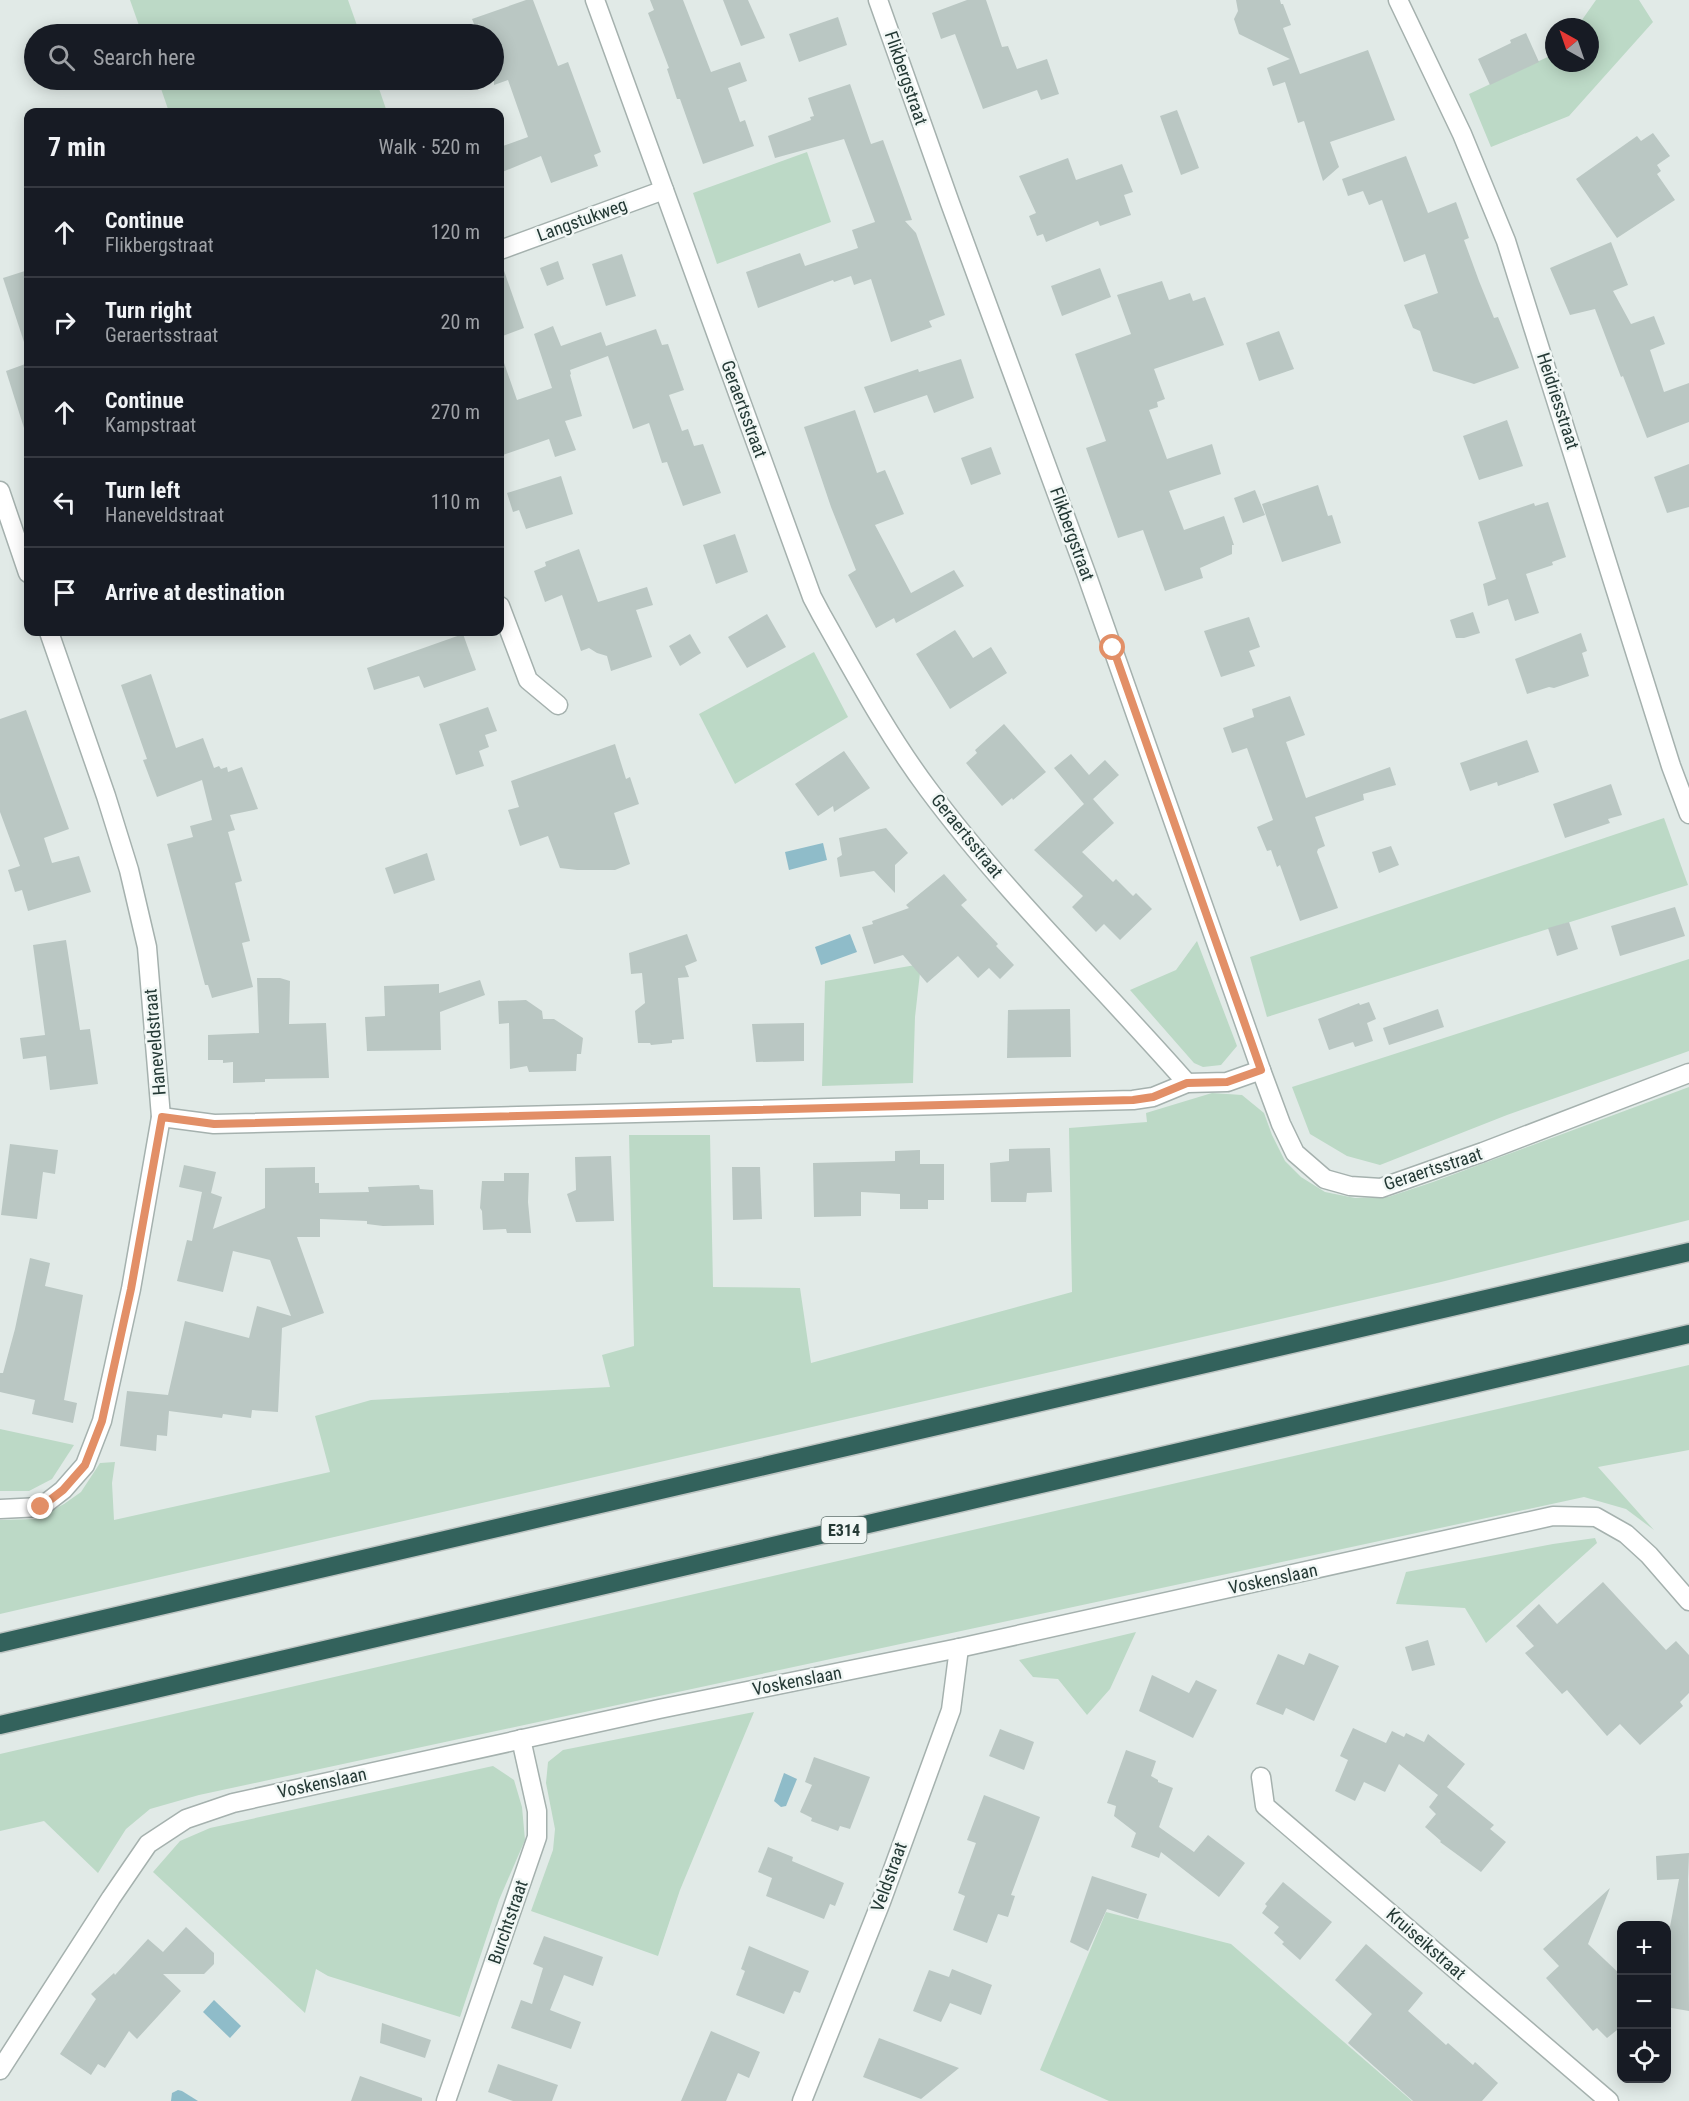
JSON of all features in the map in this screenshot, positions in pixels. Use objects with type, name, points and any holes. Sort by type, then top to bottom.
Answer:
[{"type":"highway","points":[[0,1642],[1689,1252]]},
{"type":"highway","name":"E314","points":[[0,1725],[1689,1334]]},
{"type":"street","name":"Geraertsstraat","points":[[595,0],[812,597],[881,723],[928,789],[991,867],[1187,1083]]},
{"type":"street","name":"Flikbergstraat","points":[[879,0],[950,204],[1090,583],[1261,1070]]},
{"type":"street","name":"Heidriesstraat","points":[[1398,0],[1462,134],[1506,241],[1671,765],[1689,814]]},
{"type":"street","name":"Langstukweg","points":[[504,249],[664,190]]},
{"type":"street","points":[[0,491],[24,561]]},
{"type":"street","points":[[504,617],[528,681],[558,705]]},
{"type":"street","name":"Haneveldstraat","points":[[0,1509],[41,1507],[63,1490],[85,1465],[102,1421],[117,1355],[162,1117],[147,947],[122,849],[50,636]]},
{"type":"street","name":"Geraertsstraat","points":[[1261,1070],[1281,1124],[1295,1153],[1325,1179],[1350,1186],[1381,1188],[1483,1152],[1689,1073]]},
{"type":"street","points":[[162,1117],[214,1124],[1133,1100],[1153,1097],[1187,1083],[1227,1082],[1261,1070]]},
{"type":"street","name":"Voskenslaan","points":[[0,2070],[148,1844],[186,1819],[233,1803],[659,1709],[959,1648],[1553,1516],[1596,1517],[1626,1534],[1649,1555],[1689,1601]]},
{"type":"street","name":"Veldstraat","points":[[802,2101],[881,1902],[951,1710],[959,1648]]},
{"type":"street","name":"Burchtstraat","points":[[446,2101],[537,1837],[537,1811],[521,1739]]},
{"type":"street","name":"Kruiseikstraat","points":[[1261,1777],[1264,1806],[1610,2101]]},
{"type":"green space","points":[[130,0],[348,0],[356,24],[138,24]]},
{"type":"green space","points":[[1596,0],[1639,0],[1653,22],[1569,116],[1491,147],[1469,94],[1545,58],[1545,72],[1599,72],[1599,18],[1583,18]]},
{"type":"green space","points":[[161,90],[379,90],[386,108],[168,108]]},
{"type":"green space","points":[[807,152],[831,222],[717,264],[693,193]]},
{"type":"green space","points":[[814,652],[848,717],[735,784],[699,714]]},
{"type":"green space","points":[[1664,818],[1688,885],[1267,1017],[1250,957]]},
{"type":"green space","points":[[1197,941],[1237,1046],[1221,1065],[1203,1067],[1194,1063],[1130,990],[1176,970]]},
{"type":"green space","points":[[1689,959],[1689,1051],[1507,1115],[1380,1165],[1347,1156],[1310,1134],[1292,1087]]},
{"type":"green space","points":[[921,964],[915,1017],[913,1083],[822,1086],[825,981]]},
{"type":"green space","points":[[1689,1087],[1689,1220],[1441,1282],[0,1614],[0,1520],[35,1519],[64,1504],[81,1492],[100,1463],[115,1462],[112,1483],[114,1520],[330,1472],[315,1416],[371,1400],[610,1387],[602,1355],[634,1346],[629,1135],[710,1135],[713,1287],[800,1288],[811,1363],[1072,1292],[1069,1128],[1147,1122],[1146,1113],[1212,1093],[1242,1095],[1264,1113],[1285,1161],[1301,1177],[1325,1192],[1355,1198],[1388,1197]]},
{"type":"green space","points":[[1689,1365],[1689,1450],[1598,1467],[1654,1530],[1626,1509],[1584,1497],[199,1795],[150,1809],[126,1829],[98,1873],[44,1821],[0,1831],[0,1754]]},
{"type":"green space","points":[[0,1429],[74,1445],[52,1479],[29,1491],[0,1491]]},
{"type":"green space","points":[[1595,1538],[1597,1543],[1486,1643],[1465,1608],[1396,1604],[1406,1572]]},
{"type":"green space","points":[[1136,1632],[1110,1689],[1087,1715],[1058,1679],[1033,1677],[1019,1660]]},
{"type":"green space","points":[[754,1712],[680,1890],[658,1956],[531,1911],[553,1850],[555,1829],[546,1783],[548,1762],[563,1750]]},
{"type":"green space","points":[[493,1766],[514,1780],[522,1807],[525,1840],[499,1900],[460,2017],[328,1976],[316,1969],[305,2013],[153,1872],[180,1841],[210,1828]]},
{"type":"green space","points":[[1106,1912],[1231,1944],[1412,2101],[1109,2101],[1040,2070]]},
{"type":"water","points":[[823,843],[827,860],[789,870],[785,852]]},
{"type":"water","points":[[850,934],[857,952],[821,965],[815,947]]},
{"type":"water","points":[[784,1773],[797,1779],[786,1806],[781,1807],[774,1801]]},
{"type":"water","points":[[214,2000],[241,2026],[230,2038],[203,2012]]},
{"type":"water","points":[[178,2090],[198,2101],[171,2101],[172,2093]]},
{"type":"building","points":[[526,0],[533,0],[558,66],[568,62],[601,152],[594,155],[598,166],[551,183],[541,156],[504,171],[504,146],[528,137],[508,80],[504,81],[504,24],[474,24],[472,19]]},
{"type":"building","points":[[650,0],[683,0],[711,72],[740,62],[747,81],[728,88],[740,122],[745,120],[754,146],[703,164],[680,99],[677,99],[667,69],[669,68],[648,13],[654,10]]},
{"type":"building","points":[[723,0],[748,0],[765,38],[741,46]]},
{"type":"building","points":[[967,0],[986,0],[1002,47],[1008,46],[1017,69],[1047,59],[1059,94],[1041,100],[1037,90],[983,109],[955,34],[941,39],[932,13]]},
{"type":"building","points":[[1236,0],[1280,0],[1291,25],[1283,28],[1300,74],[1368,50],[1395,120],[1330,142],[1339,167],[1323,181],[1304,121],[1298,123],[1285,82],[1273,86],[1267,68],[1290,59],[1239,34],[1234,19],[1238,11]]},
{"type":"building","points":[[838,17],[847,45],[799,62],[789,34]]},
{"type":"building","points":[[1526,33],[1539,62],[1490,85],[1478,59]]},
{"type":"building","points":[[850,84],[871,144],[883,140],[912,220],[905,221],[916,233],[945,315],[929,321],[932,327],[891,342],[871,279],[854,285],[851,276],[834,282],[833,280],[758,308],[746,272],[800,253],[805,266],[858,248],[852,230],[875,222],[844,139],[775,158],[768,136],[811,120],[810,117],[814,116],[808,98]]},
{"type":"building","points":[[1177,110],[1199,168],[1181,175],[1160,116]]},
{"type":"building","points":[[1653,133],[1670,156],[1657,165],[1661,171],[1657,174],[1675,200],[1617,238],[1576,179],[1637,136],[1641,141]]},
{"type":"building","points":[[1406,156],[1428,213],[1456,202],[1469,238],[1464,240],[1479,281],[1494,318],[1498,317],[1519,368],[1474,384],[1433,371],[1420,331],[1413,328],[1404,305],[1438,293],[1425,254],[1404,262],[1382,200],[1369,205],[1363,191],[1348,196],[1342,179]]},
{"type":"building","points":[[1068,158],[1076,180],[1122,164],[1133,192],[1124,195],[1131,215],[1100,226],[1098,221],[1046,242],[1043,234],[1037,236],[1029,216],[1036,213],[1019,176]]},
{"type":"building","points":[[1611,242],[1628,285],[1613,291],[1631,324],[1654,316],[1665,344],[1650,350],[1664,392],[1689,383],[1689,422],[1647,438],[1595,309],[1570,315],[1550,268]]},
{"type":"building","points":[[622,254],[636,296],[606,306],[592,264]]},
{"type":"building","points":[[558,261],[564,279],[547,286],[540,268]]},
{"type":"building","points":[[1100,268],[1111,297],[1062,316],[1051,286]]},
{"type":"building","points":[[24,271],[24,342],[3,278]]},
{"type":"building","points":[[504,271],[524,328],[504,336]]},
{"type":"building","points":[[1162,281],[1169,300],[1190,293],[1193,301],[1205,297],[1224,345],[1154,369],[1165,399],[1157,402],[1158,407],[1149,410],[1167,459],[1212,444],[1221,474],[1169,491],[1184,530],[1224,516],[1234,545],[1232,545],[1232,554],[1200,568],[1203,578],[1165,591],[1143,530],[1118,538],[1086,448],[1106,441],[1075,354],[1131,334],[1117,295]]},
{"type":"building","points":[[553,326],[561,346],[601,332],[606,346],[656,329],[662,345],[668,344],[684,390],[669,395],[682,431],[688,429],[694,446],[703,444],[721,493],[683,506],[667,462],[662,463],[649,423],[633,429],[608,356],[570,370],[582,416],[565,421],[576,450],[555,457],[549,439],[504,455],[504,363],[517,400],[552,388],[534,334]]},
{"type":"building","points":[[1279,331],[1294,369],[1259,381],[1246,343]]},
{"type":"building","points":[[961,359],[974,398],[934,413],[927,395],[874,413],[864,387],[918,369],[919,372]]},
{"type":"building","points":[[24,364],[24,428],[6,371]]},
{"type":"building","points":[[855,410],[877,473],[885,470],[904,514],[875,525],[911,593],[954,570],[964,586],[896,623],[894,618],[876,628],[848,575],[856,570],[831,507],[804,427]]},
{"type":"building","points":[[1507,420],[1523,466],[1479,480],[1463,436]]},
{"type":"building","points":[[991,447],[1001,474],[971,485],[961,458]]},
{"type":"building","points":[[1689,464],[1689,507],[1667,513],[1654,477]]},
{"type":"building","points":[[561,476],[573,514],[526,529],[519,510],[513,512],[507,493]]},
{"type":"building","points":[[1318,485],[1328,516],[1332,515],[1341,543],[1282,562],[1262,504]]},
{"type":"building","points":[[1255,490],[1265,515],[1243,523],[1234,498]]},
{"type":"building","points":[[1548,502],[1566,557],[1552,562],[1553,565],[1526,574],[1539,613],[1515,621],[1508,599],[1488,606],[1483,584],[1496,579],[1478,522],[1534,503],[1535,506]]},
{"type":"building","points":[[735,534],[748,572],[716,584],[703,545]]},
{"type":"building","points":[[579,549],[598,602],[647,587],[653,605],[636,610],[652,657],[611,671],[607,656],[589,648],[581,651],[562,595],[545,602],[534,571],[546,566],[545,562]]},
{"type":"building","points":[[1473,612],[1480,633],[1456,638],[1450,620]]},
{"type":"building","points":[[767,614],[786,647],[747,668],[728,637]]},
{"type":"building","points":[[1249,617],[1260,647],[1249,651],[1255,666],[1221,677],[1204,631]]},
{"type":"building","points":[[955,630],[973,658],[991,647],[1007,673],[950,709],[916,654]]},
{"type":"building","points":[[1581,633],[1587,651],[1582,653],[1589,676],[1527,694],[1515,659]]},
{"type":"building","points":[[690,634],[701,653],[680,666],[669,646]]},
{"type":"building","points":[[457,636],[464,636],[476,670],[424,688],[419,676],[374,690],[367,668]]},
{"type":"building","points":[[151,674],[176,748],[203,738],[214,768],[227,767],[228,772],[242,767],[258,809],[230,815],[235,830],[228,832],[242,881],[235,883],[250,941],[242,943],[253,987],[212,998],[208,985],[205,985],[167,844],[193,837],[190,826],[212,820],[202,780],[157,797],[143,760],[147,759],[121,685]]},
{"type":"building","points":[[1290,696],[1305,735],[1286,742],[1306,798],[1390,767],[1396,785],[1363,794],[1364,800],[1315,817],[1325,846],[1317,852],[1338,908],[1300,921],[1280,865],[1277,867],[1271,850],[1267,851],[1257,827],[1273,820],[1247,748],[1232,753],[1223,728],[1254,717],[1252,709]]},
{"type":"building","points":[[488,707],[497,731],[485,735],[489,747],[479,751],[484,766],[456,775],[439,724]]},
{"type":"building","points":[[26,710],[69,829],[44,838],[52,863],[79,856],[91,892],[28,911],[22,890],[15,892],[8,870],[20,866],[0,812],[0,719]]},
{"type":"building","points":[[1004,724],[1046,772],[1013,800],[1012,798],[1002,806],[966,763],[977,753],[975,750]]},
{"type":"building","points":[[1527,740],[1539,772],[1498,786],[1497,782],[1470,791],[1460,763]]},
{"type":"building","points":[[615,744],[626,779],[630,777],[639,804],[614,813],[630,864],[615,870],[560,868],[548,836],[520,846],[508,810],[519,807],[511,781]]},
{"type":"building","points":[[844,751],[870,788],[834,812],[833,806],[818,816],[795,784]]},
{"type":"building","points":[[1071,754],[1089,775],[1105,760],[1119,775],[1093,799],[1114,823],[1082,852],[1113,882],[1116,879],[1133,896],[1136,893],[1152,909],[1120,940],[1104,924],[1096,932],[1072,907],[1083,896],[1034,850],[1084,804],[1054,768]]},
{"type":"building","points":[[1611,784],[1622,815],[1608,819],[1610,823],[1565,838],[1553,804]]},
{"type":"building","points":[[886,828],[908,853],[895,865],[895,893],[874,871],[840,877],[837,858],[842,855],[839,838]]},
{"type":"building","points":[[1391,846],[1399,865],[1379,873],[1372,852]]},
{"type":"building","points":[[427,853],[435,880],[394,894],[385,868]]},
{"type":"building","points":[[944,874],[967,900],[961,905],[998,944],[996,946],[1014,965],[1000,979],[989,968],[978,978],[958,956],[927,983],[903,955],[874,964],[862,927],[873,924],[872,921],[909,908],[906,905]]},
{"type":"building","points":[[1675,907],[1685,936],[1620,956],[1611,926]]},
{"type":"building","points":[[1569,922],[1578,949],[1557,956],[1548,928]]},
{"type":"building","points":[[687,934],[697,961],[685,966],[689,977],[678,978],[684,1039],[651,1045],[650,1043],[638,1043],[635,1011],[645,1003],[642,973],[631,974],[629,953]]},
{"type":"building","points":[[66,940],[80,1030],[90,1029],[98,1084],[50,1090],[46,1056],[23,1059],[20,1038],[45,1035],[33,945]]},
{"type":"building","points":[[257,978],[280,978],[290,981],[289,1024],[326,1023],[329,1078],[265,1079],[265,1082],[233,1083],[233,1062],[208,1060],[208,1035],[259,1033]]},
{"type":"building","points":[[480,980],[485,995],[440,1012],[441,1050],[367,1051],[365,1017],[385,1016],[384,986],[439,984],[439,993]]},
{"type":"building","points":[[526,1000],[542,1011],[543,1019],[554,1019],[583,1038],[581,1054],[577,1054],[576,1071],[529,1072],[527,1066],[510,1069],[509,1023],[499,1024],[498,1001]]},
{"type":"building","points":[[1369,1002],[1376,1019],[1367,1023],[1373,1041],[1355,1047],[1353,1042],[1329,1050],[1318,1019],[1359,1003],[1360,1005]]},
{"type":"building","points":[[1070,1009],[1071,1057],[1007,1058],[1008,1010]]},
{"type":"building","points":[[1438,1009],[1444,1027],[1389,1045],[1383,1028]]},
{"type":"building","points":[[804,1023],[804,1061],[756,1062],[752,1024]]},
{"type":"building","points":[[10,1144],[58,1150],[55,1174],[43,1172],[37,1219],[1,1215]]},
{"type":"building","points":[[1050,1148],[1052,1192],[1027,1193],[1026,1202],[991,1202],[990,1163],[1009,1161],[1009,1149]]},
{"type":"building","points":[[920,1150],[920,1164],[944,1164],[944,1200],[928,1200],[928,1209],[900,1209],[900,1194],[861,1192],[861,1216],[814,1217],[813,1163],[895,1161],[895,1151]]},
{"type":"building","points":[[611,1156],[614,1221],[576,1222],[567,1194],[576,1190],[575,1157]]},
{"type":"building","points":[[184,1165],[216,1172],[211,1193],[222,1197],[213,1229],[265,1208],[265,1168],[315,1167],[315,1183],[319,1183],[319,1193],[369,1192],[368,1187],[419,1185],[420,1189],[433,1190],[434,1225],[383,1226],[367,1224],[367,1221],[320,1219],[320,1237],[297,1237],[324,1313],[282,1328],[278,1412],[252,1410],[251,1418],[223,1414],[222,1418],[169,1411],[167,1436],[157,1435],[156,1451],[120,1446],[127,1391],[168,1395],[185,1321],[249,1338],[257,1306],[291,1316],[270,1260],[233,1251],[223,1292],[177,1281],[187,1240],[192,1241],[202,1192],[179,1187]]},
{"type":"building","points":[[732,1167],[760,1167],[762,1219],[733,1220]]},
{"type":"building","points":[[504,1173],[529,1173],[528,1202],[531,1233],[507,1233],[506,1229],[483,1230],[480,1208],[482,1181],[504,1181]]},
{"type":"building","points":[[30,1258],[50,1263],[45,1286],[83,1295],[64,1400],[77,1403],[73,1423],[32,1414],[35,1400],[0,1392],[0,1373],[3,1373],[15,1329]]},
{"type":"building","points":[[1603,1582],[1666,1650],[1676,1641],[1689,1655],[1689,1693],[1680,1702],[1683,1706],[1640,1745],[1620,1724],[1607,1736],[1567,1690],[1562,1694],[1525,1653],[1534,1646],[1516,1626],[1539,1604],[1557,1624]]},
{"type":"building","points":[[1428,1640],[1435,1665],[1412,1671],[1405,1647]]},
{"type":"building","points":[[1309,1653],[1339,1666],[1314,1721],[1286,1708],[1283,1715],[1256,1704],[1278,1654],[1304,1665]]},
{"type":"building","points":[[1152,1675],[1189,1693],[1196,1680],[1217,1690],[1193,1738],[1139,1711]]},
{"type":"building","points":[[1353,1728],[1386,1743],[1392,1731],[1404,1737],[1406,1733],[1424,1742],[1428,1734],[1465,1764],[1447,1787],[1494,1825],[1490,1829],[1506,1842],[1481,1872],[1440,1842],[1425,1827],[1436,1814],[1429,1807],[1438,1795],[1399,1764],[1385,1792],[1364,1782],[1355,1801],[1335,1791],[1348,1760],[1340,1756]]},
{"type":"building","points":[[1000,1729],[1034,1742],[1024,1770],[989,1756]]},
{"type":"building","points":[[1126,1750],[1156,1761],[1151,1776],[1158,1782],[1173,1788],[1159,1827],[1194,1852],[1208,1835],[1245,1863],[1219,1897],[1161,1852],[1159,1858],[1131,1847],[1136,1833],[1114,1816],[1116,1806],[1107,1803]]},
{"type":"building","points":[[814,1757],[870,1777],[850,1829],[840,1826],[838,1831],[811,1821],[812,1818],[800,1812],[812,1785],[805,1782]]},
{"type":"building","points":[[984,1795],[1040,1817],[1011,1895],[1015,1896],[1008,1917],[998,1914],[987,1943],[953,1930],[965,1896],[958,1893],[976,1843],[967,1840]]},
{"type":"building","points":[[768,1847],[793,1857],[792,1861],[844,1883],[835,1906],[830,1904],[824,1919],[766,1896],[772,1878],[758,1872]]},
{"type":"building","points":[[1689,1853],[1689,2011],[1671,2008],[1671,1921],[1679,1879],[1657,1880],[1656,1856]]},
{"type":"building","points":[[1092,1876],[1147,1894],[1138,1919],[1107,1909],[1088,1951],[1070,1942]]},
{"type":"building","points":[[1283,1882],[1332,1922],[1300,1960],[1282,1944],[1284,1942],[1274,1933],[1279,1927],[1262,1913],[1267,1906],[1265,1904]]},
{"type":"building","points":[[1610,1888],[1588,1944],[1617,1971],[1617,2030],[1607,2038],[1597,2028],[1593,2031],[1546,1978],[1559,1966],[1543,1949]]},
{"type":"building","points":[[186,1927],[214,1953],[214,1964],[204,1974],[163,1974],[181,1991],[137,2039],[129,2031],[105,2068],[98,2064],[91,2075],[60,2054],[96,1999],[91,1994],[114,1973],[115,1975],[148,1939],[163,1952]]},
{"type":"building","points":[[544,1936],[603,1957],[593,1986],[564,1975],[550,2010],[581,2022],[571,2049],[511,2028],[521,2000],[532,2004],[543,1968],[533,1964]]},
{"type":"building","points":[[1366,1944],[1423,1993],[1408,2011],[1446,2045],[1448,2043],[1473,2065],[1475,2062],[1498,2083],[1482,2101],[1413,2101],[1348,2043],[1372,2014],[1335,1980]]},
{"type":"building","points":[[749,1946],[809,1971],[800,1993],[794,1991],[784,2014],[736,1995],[745,1971],[741,1969]]},
{"type":"building","points":[[952,1969],[992,1985],[981,2015],[950,2003],[941,2022],[913,2011],[929,1970],[949,1977]]},
{"type":"building","points":[[382,2023],[431,2040],[425,2058],[380,2043]]},
{"type":"building","points":[[711,2031],[760,2052],[749,2078],[738,2073],[726,2101],[681,2101]]},
{"type":"building","points":[[879,2038],[959,2068],[921,2099],[863,2077]]},
{"type":"building","points":[[498,2064],[558,2085],[552,2101],[513,2101],[488,2092]]},
{"type":"building","points":[[360,2076],[422,2098],[422,2101],[351,2101]]},
{"type":"route","points":[[41,1507],[63,1490],[85,1465],[102,1421],[131,1289],[162,1117],[214,1124],[1133,1100],[1153,1097],[1187,1083],[1227,1082],[1261,1070],[1113,648]]}]
